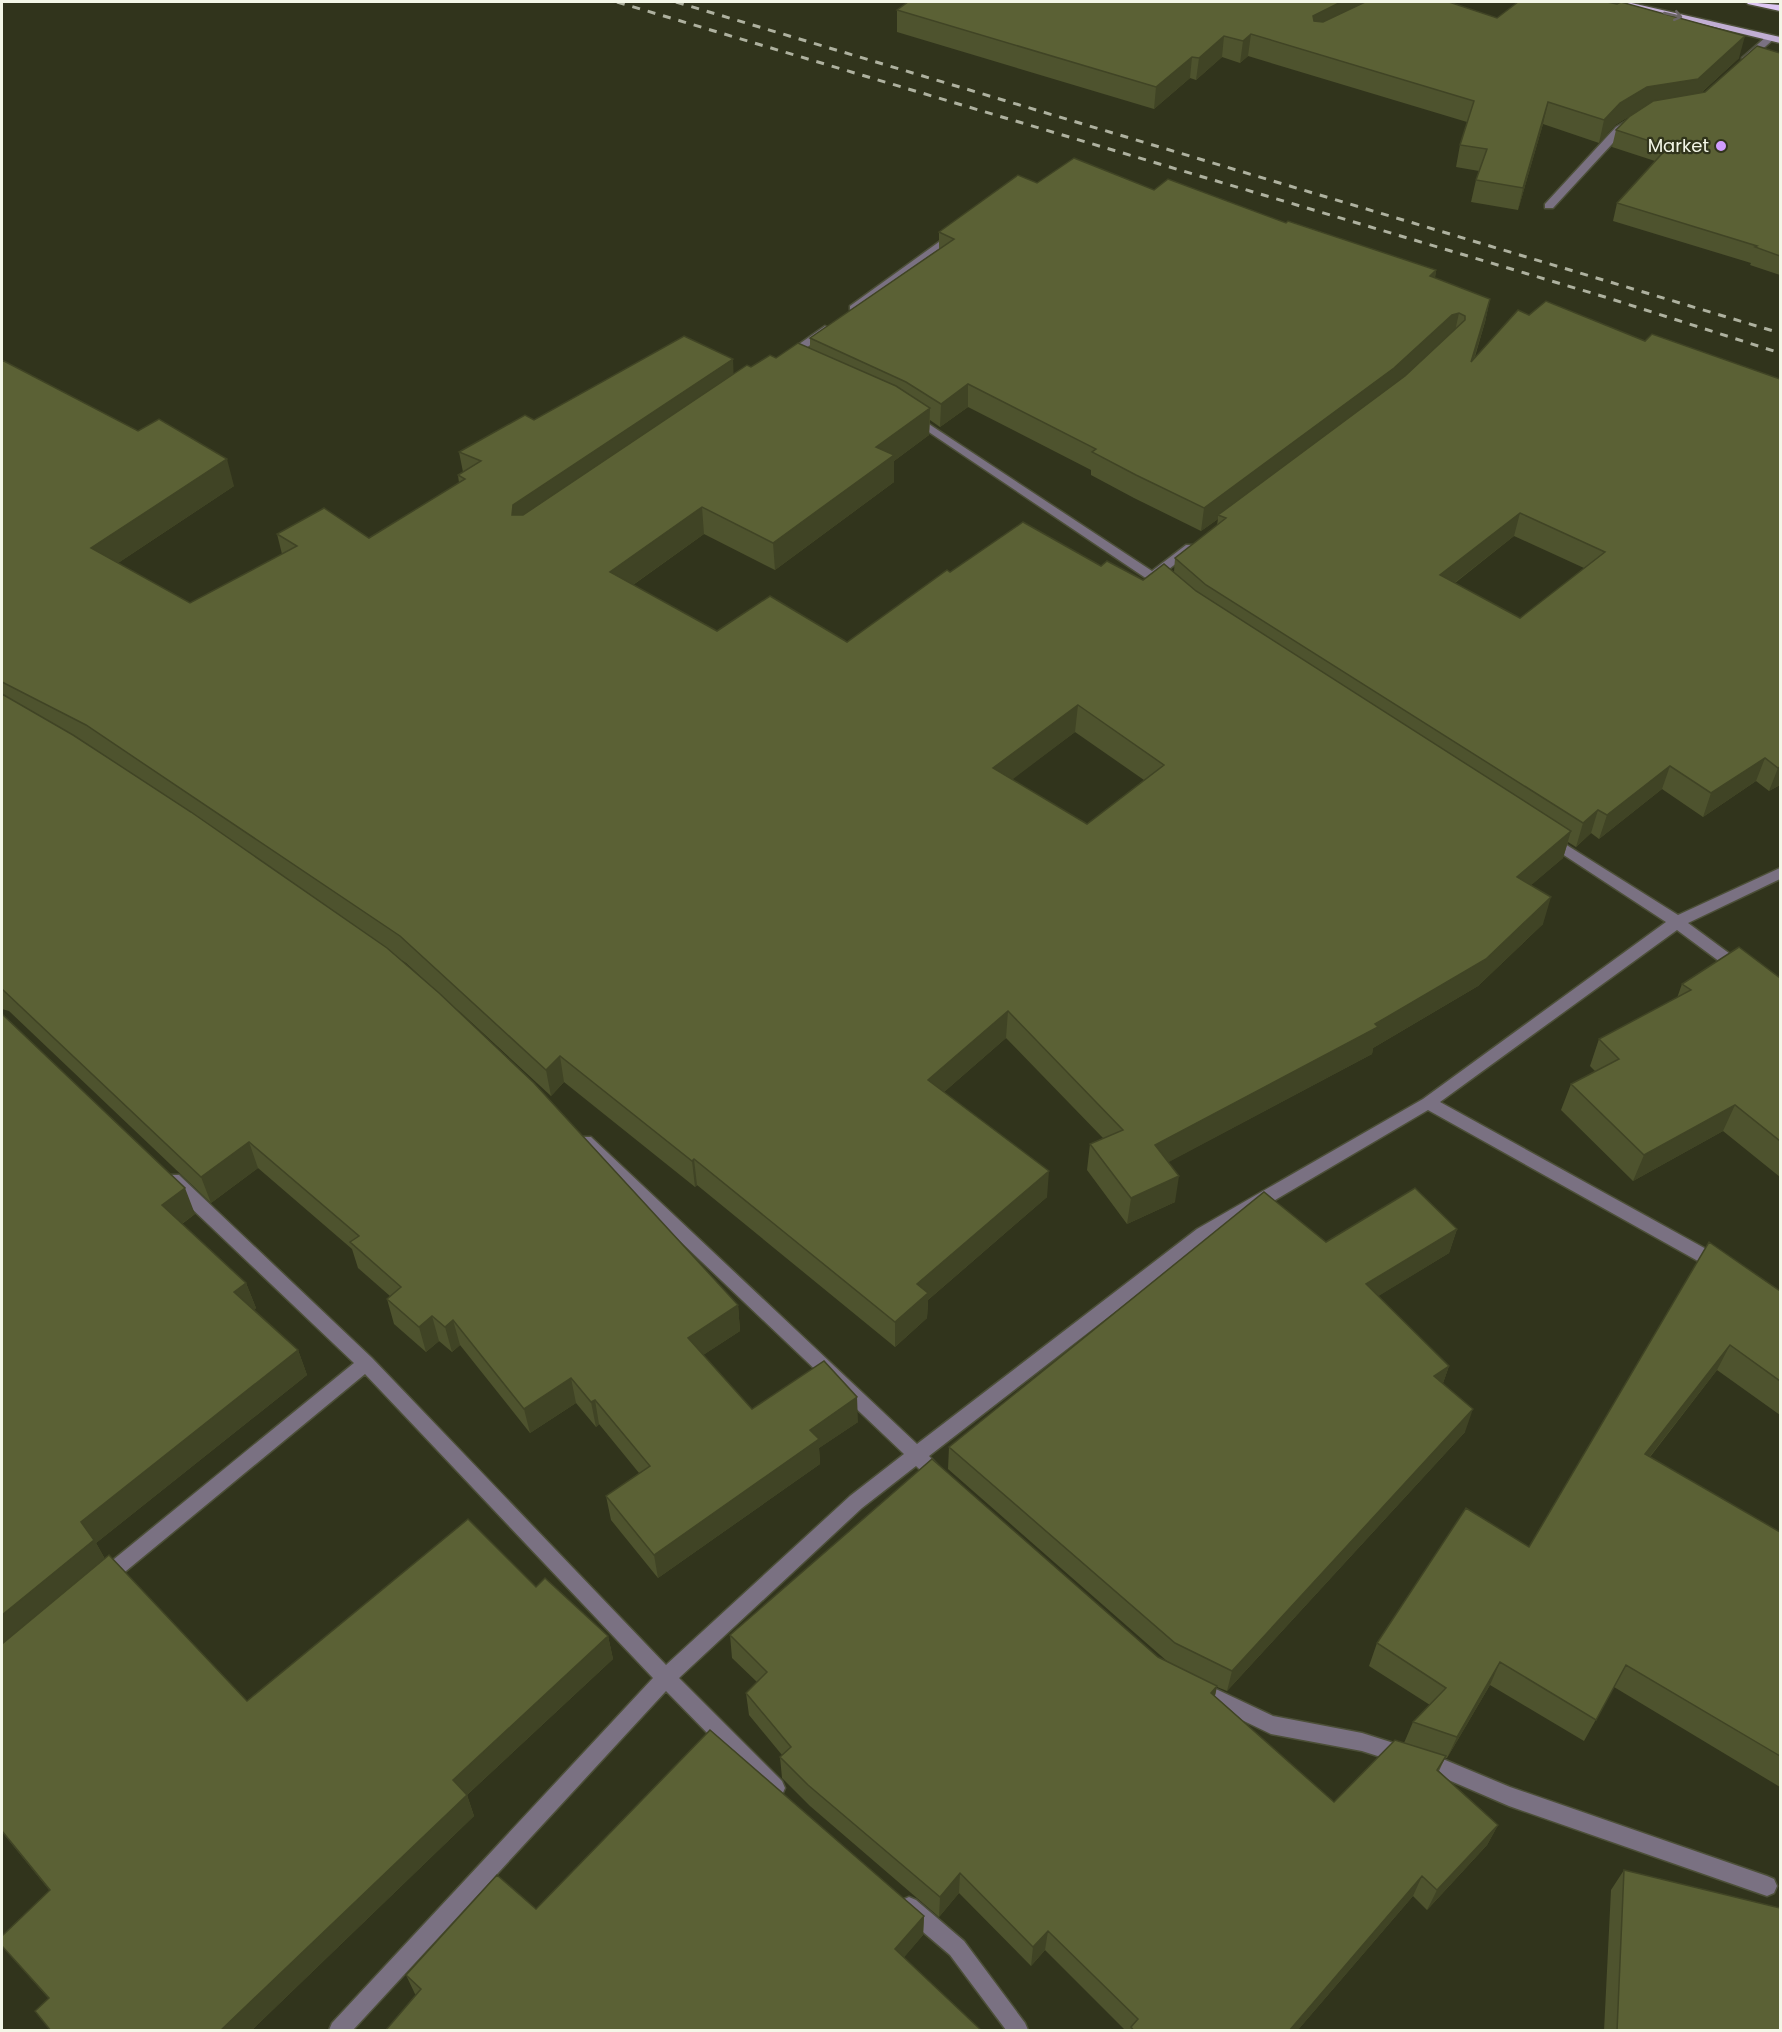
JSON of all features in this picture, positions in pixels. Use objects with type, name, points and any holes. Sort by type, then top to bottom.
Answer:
[{"type":"highway","points":[[1752,2],[1780,8]]},
{"type":"main road","points":[[1617,2],[1775,39]]},
{"type":"street","points":[[1737,68],[1775,39]]},
{"type":"street","points":[[1549,206],[1620,129],[1637,118]]},
{"type":"street","points":[[788,361],[839,319],[967,226]]},
{"type":"street","points":[[901,409],[1154,575],[1181,598]]},
{"type":"street","points":[[1154,575],[1201,541]]},
{"type":"street","points":[[1538,832],[1677,922],[1752,978]]},
{"type":"street","points":[[339,2031],[666,1678],[856,1502],[1203,1234],[1428,1103],[1677,922],[1780,873]]},
{"type":"street","points":[[1428,1103],[1739,1275]]},
{"type":"street","points":[[573,1129],[916,1455],[952,1486]]},
{"type":"street","points":[[158,1166],[366,1363],[666,1678],[785,1799]]},
{"type":"street","points":[[93,1588],[366,1363]]},
{"type":"street","points":[[1182,1681],[1271,1725],[1362,1742],[1438,1766],[1509,1796],[1767,1886]]},
{"type":"street","points":[[896,1896],[957,1948],[1018,2031]]},
{"type":"building","points":[[908,2],[1341,2],[1313,16],[1314,21],[1323,22],[1365,2],[1449,2],[1497,18],[1518,2],[1617,4],[1621,2],[1745,36],[1698,79],[1647,87],[1620,103],[1604,120],[1548,102],[1523,188],[1476,180],[1487,149],[1460,145],[1474,101],[1251,34],[1243,41],[1224,36],[1199,58],[1192,57],[1156,87],[897,10]]},
{"type":"building","name":"Market","points":[[1757,46],[1780,53],[1780,256],[1755,247],[1757,246],[1617,203],[1668,147],[1616,130],[1630,116],[1653,101],[1705,92]]},
{"type":"building","points":[[1074,158],[1154,190],[1168,179],[1286,223],[1288,221],[1436,270],[1430,276],[1490,299],[1471,362],[1518,310],[1529,315],[1546,301],[1645,341],[1652,334],[1780,379],[1780,767],[1778,768],[1765,758],[1711,793],[1670,766],[1607,815],[1598,810],[1583,823],[1206,585],[1175,558],[1226,518],[1218,515],[1405,376],[1465,320],[1465,316],[1459,313],[1452,315],[1394,368],[1204,508],[1092,452],[1096,449],[968,384],[941,404],[906,382],[810,338],[954,239],[939,232],[1018,175],[1037,183]],"holes":[[[1520,513],[1605,552],[1520,618],[1440,575]]]},
{"type":"building","points":[[684,336],[733,359],[513,505],[512,515],[523,515],[747,365],[751,367],[770,355],[776,358],[798,343],[896,386],[930,408],[876,447],[894,455],[773,543],[702,507],[610,572],[717,631],[770,596],[847,642],[947,570],[950,572],[1023,522],[1101,566],[1107,561],[1143,580],[1164,564],[1196,591],[1571,831],[1517,877],[1551,897],[1486,959],[1375,1024],[1378,1027],[1155,1145],[1179,1176],[1131,1198],[1090,1144],[1123,1130],[1008,1011],[928,1080],[1049,1171],[917,1284],[928,1293],[895,1322],[694,1159],[692,1161],[560,1056],[546,1070],[400,936],[86,725],[2,682],[2,360],[138,431],[159,419],[227,459],[91,548],[190,603],[297,546],[277,534],[324,508],[369,538],[465,479],[458,475],[481,461],[459,452],[525,415],[534,420]],"holes":[[[1078,705],[1164,765],[1087,824],[993,768]]]},
{"type":"building","points":[[2,694],[73,735],[191,812],[387,948],[439,993],[534,1083],[738,1305],[688,1338],[752,1409],[824,1361],[857,1397],[810,1430],[819,1439],[654,1555],[606,1496],[650,1466],[595,1400],[591,1402],[571,1378],[524,1409],[453,1320],[445,1327],[432,1316],[419,1327],[387,1299],[401,1287],[350,1242],[359,1236],[249,1142],[201,1177],[2,989]]},
{"type":"building","points":[[1739,947],[1780,978],[1780,1141],[1735,1105],[1644,1155],[1571,1084],[1619,1059],[1599,1039],[1691,990],[1682,984]]},
{"type":"building","points":[[2,1014],[185,1188],[162,1205],[246,1283],[234,1292],[298,1350],[81,1522],[94,1540],[2,1615]]},
{"type":"building","points":[[1415,1188],[1457,1229],[1366,1284],[1449,1366],[1434,1376],[1473,1409],[1232,1671],[1175,1643],[949,1447],[1264,1192],[1326,1242]]},
{"type":"building","points":[[1709,1242],[1780,1291],[1780,1381],[1730,1345],[1645,1454],[1780,1532],[1780,1756],[1626,1665],[1596,1720],[1500,1662],[1457,1737],[1413,1722],[1446,1688],[1377,1643],[1466,1508],[1529,1547]]},
{"type":"building","points":[[932,1459],[1158,1657],[1217,1686],[1211,1693],[1334,1802],[1395,1740],[1446,1756],[1437,1770],[1498,1825],[1437,1890],[1422,1876],[1289,2031],[1134,2031],[1131,2027],[1138,2019],[1048,1931],[1033,1947],[960,1873],[940,1897],[808,1785],[780,1757],[791,1747],[746,1693],[767,1672],[730,1635]]},
{"type":"building","points":[[468,1519],[536,1587],[545,1578],[608,1636],[453,1780],[467,1795],[220,2031],[51,2031],[35,2011],[49,1998],[2,1946],[2,1936],[50,1890],[2,1831],[2,1644],[109,1555],[247,1701]]},
{"type":"building","points":[[710,1730],[924,1916],[895,1949],[982,2031],[385,2031],[421,1989],[406,1975],[497,1875],[536,1909]]},
{"type":"building","points":[[1624,1870],[1780,1908],[1780,2031],[1617,2031]]},
{"type":"railway","points":[[617,2],[1605,297],[1780,353]]},
{"type":"railway","points":[[676,2],[1780,333]]},
{"type":"place","name":"Market","points":[[1721,146]]}]
